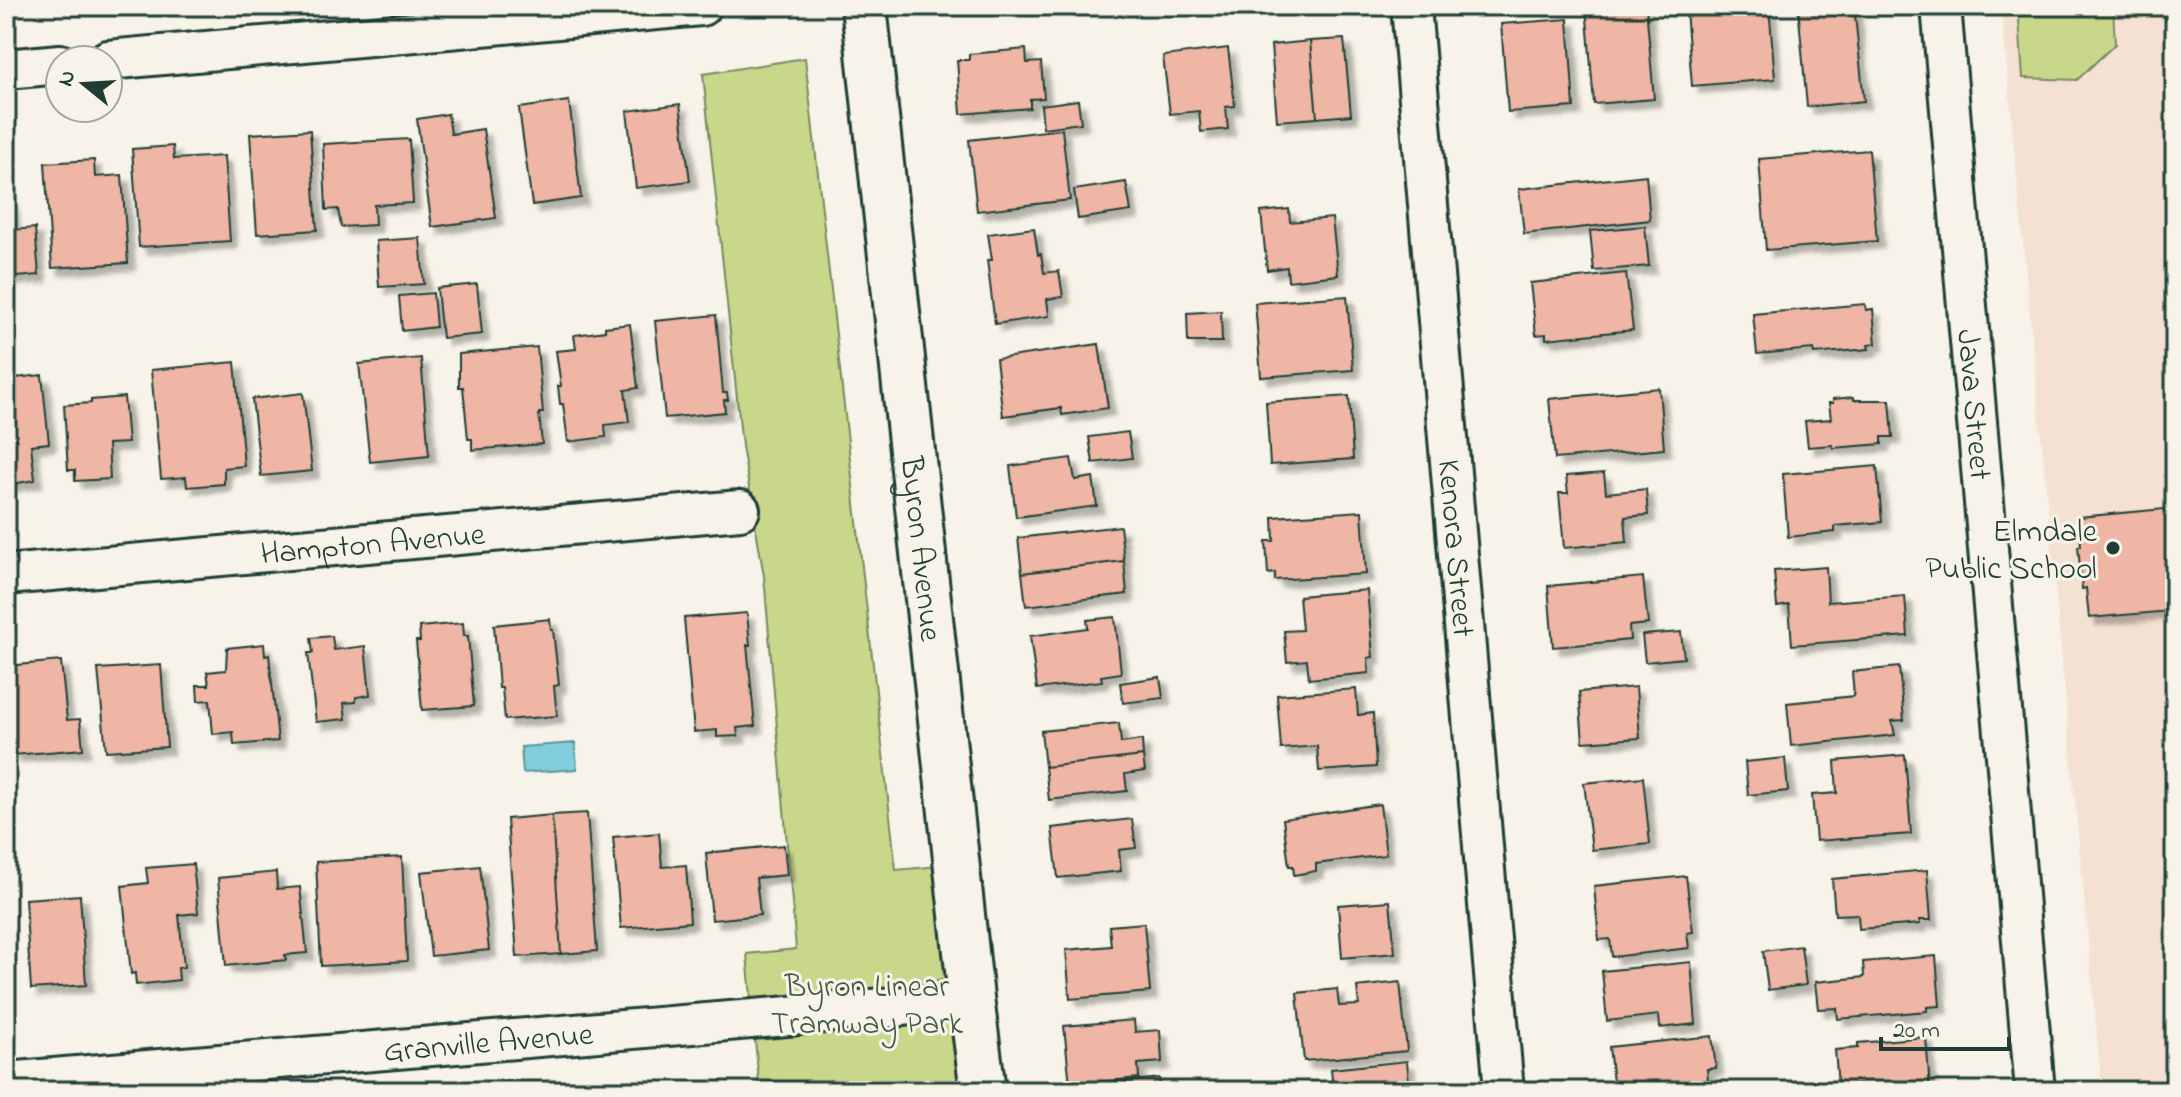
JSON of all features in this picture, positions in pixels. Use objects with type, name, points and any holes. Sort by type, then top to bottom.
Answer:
[{"type":"street","points":[[124,59],[701,6]]},
{"type":"street","name":"Byron Avenue","points":[[864,6],[983,1091]]},
{"type":"street","name":"Kenora Street","points":[[1411,6],[1504,1091]]},
{"type":"street","name":"Java Street","points":[[1941,6],[2035,1091]]},
{"type":"street","points":[[6,69],[44,65]]},
{"type":"street","name":"Hampton Avenue","points":[[6,575],[740,510]]},
{"type":"street","name":"Granville Avenue","points":[[6,1082],[971,998]]},
{"type":"shaded area","name":"Elmdale Public School","points":[[2001,6],[2175,6],[2175,1091],[2102,1091]]},
{"type":"green space","points":[[2018,6],[2113,6],[2115,44],[2077,80],[2023,78]]},
{"type":"green space","name":"Byron Linear Tramway Park","points":[[805,58],[896,870],[939,866],[965,1091],[779,1091],[778,1081],[759,1083],[747,954],[796,949],[764,576],[742,446],[703,74]]},
{"type":"water","points":[[575,743],[577,769],[523,773],[521,747]]},
{"type":"building","points":[[1586,6],[1646,6],[1654,99],[1594,104]]},
{"type":"building","points":[[1769,6],[1775,79],[1692,86],[1686,10]]},
{"type":"building","points":[[1798,6],[1854,6],[1864,101],[1807,107]]},
{"type":"building","points":[[1568,19],[1574,107],[1508,112],[1501,24]]},
{"type":"building","points":[[1344,39],[1351,115],[1317,118],[1310,41]]},
{"type":"building","points":[[1310,41],[1317,118],[1277,121],[1271,45]]},
{"type":"building","points":[[1228,48],[1235,106],[1226,107],[1228,129],[1201,132],[1199,111],[1170,114],[1163,56]]},
{"type":"building","points":[[1026,49],[1027,63],[1041,62],[1044,98],[1030,99],[1030,108],[961,114],[957,60],[969,60],[969,54]]},
{"type":"building","points":[[1078,100],[1081,123],[1043,128],[1041,105]]},
{"type":"building","points":[[569,101],[581,198],[532,205],[519,108]]},
{"type":"building","points":[[680,104],[690,181],[636,188],[627,111]]},
{"type":"building","points":[[448,114],[451,134],[483,129],[496,218],[432,227],[417,119]]},
{"type":"building","points":[[1062,129],[1070,200],[977,211],[969,140]]},
{"type":"building","points":[[310,130],[317,230],[257,234],[250,134]]},
{"type":"building","points":[[409,139],[413,203],[374,205],[375,225],[341,227],[338,209],[326,210],[323,144]]},
{"type":"building","points":[[173,146],[174,159],[224,156],[230,241],[139,247],[132,149]]},
{"type":"building","points":[[1869,150],[1877,241],[1766,250],[1759,159]]},
{"type":"building","points":[[94,160],[95,177],[122,175],[128,263],[52,268],[45,163]]},
{"type":"building","points":[[1646,175],[1650,220],[1524,234],[1519,189]]},
{"type":"building","points":[[6,177],[13,223],[11,230],[35,228],[39,275],[6,278]]},
{"type":"building","points":[[1126,182],[1131,211],[1078,219],[1074,190]]},
{"type":"building","points":[[1289,209],[1290,222],[1332,218],[1338,275],[1288,281],[1287,267],[1267,270],[1261,212]]},
{"type":"building","points":[[1645,226],[1649,266],[1594,271],[1590,231]]},
{"type":"building","points":[[1034,228],[1044,273],[1059,271],[1063,297],[1047,299],[1049,316],[995,324],[987,260],[992,260],[988,234]]},
{"type":"building","points":[[420,238],[424,284],[379,287],[376,241]]},
{"type":"building","points":[[1626,273],[1633,330],[1546,339],[1546,334],[1536,335],[1530,283]]},
{"type":"building","points":[[477,284],[482,334],[442,338],[437,288]]},
{"type":"building","points":[[433,293],[436,327],[402,331],[399,296]]},
{"type":"building","points":[[1347,296],[1353,370],[1261,377],[1255,303]]},
{"type":"building","points":[[1865,304],[1866,310],[1873,309],[1876,344],[1868,345],[1869,349],[1814,354],[1813,349],[1757,354],[1753,314]]},
{"type":"building","points":[[1221,311],[1222,342],[1188,342],[1187,313]]},
{"type":"building","points":[[716,315],[723,393],[727,393],[728,400],[724,400],[725,412],[665,418],[655,321]]},
{"type":"building","points":[[630,324],[638,388],[625,390],[629,422],[605,425],[606,437],[568,442],[563,404],[560,404],[556,351],[576,349],[574,335]]},
{"type":"building","points":[[1099,344],[1108,408],[1062,415],[1061,408],[1003,416],[996,359]]},
{"type":"building","points":[[537,347],[543,413],[539,413],[542,444],[472,450],[472,439],[468,439],[463,387],[459,387],[459,354]]},
{"type":"building","points":[[421,358],[429,456],[370,462],[359,364]]},
{"type":"building","points":[[235,362],[244,466],[224,468],[224,484],[187,487],[186,477],[161,479],[151,370]]},
{"type":"building","points":[[42,375],[49,443],[31,445],[35,480],[6,485],[6,379]]},
{"type":"building","points":[[1659,388],[1664,449],[1555,459],[1549,399]]},
{"type":"building","points":[[303,393],[312,471],[261,476],[252,399]]},
{"type":"building","points":[[1349,396],[1353,459],[1270,465],[1266,402]]},
{"type":"building","points":[[124,397],[128,443],[108,444],[110,479],[75,481],[75,470],[68,470],[64,405]]},
{"type":"building","points":[[1854,397],[1854,400],[1890,400],[1893,437],[1882,437],[1882,444],[1808,447],[1805,421],[1831,419],[1829,403],[1833,403],[1833,399]]},
{"type":"building","points":[[1128,432],[1132,458],[1093,463],[1089,437]]},
{"type":"building","points":[[1071,458],[1075,480],[1093,477],[1097,506],[1016,517],[1010,466]]},
{"type":"building","points":[[1877,466],[1882,522],[1835,526],[1835,532],[1788,537],[1783,474]]},
{"type":"building","points":[[1604,473],[1606,493],[1646,489],[1648,515],[1625,517],[1627,542],[1564,548],[1559,493],[1568,493],[1566,476]]},
{"type":"building","points":[[2175,508],[2173,648],[2170,611],[2089,618],[2086,588],[2082,589],[2078,546],[2081,546],[2079,517]]},
{"type":"building","points":[[1362,511],[1366,574],[1275,580],[1275,573],[1268,574],[1266,541],[1274,541],[1273,517]]},
{"type":"building","points":[[1120,526],[1124,561],[1022,573],[1018,538]]},
{"type":"building","points":[[1124,561],[1127,594],[1026,606],[1022,573]]},
{"type":"building","points":[[1826,567],[1828,602],[1905,596],[1908,636],[1792,645],[1789,605],[1777,607],[1774,571]]},
{"type":"building","points":[[1643,577],[1648,624],[1629,626],[1630,640],[1553,647],[1548,586]]},
{"type":"building","points":[[1367,590],[1373,657],[1368,658],[1369,673],[1309,679],[1307,660],[1287,662],[1284,631],[1302,630],[1299,596]]},
{"type":"building","points":[[747,613],[755,726],[737,728],[738,736],[717,737],[717,730],[694,732],[684,618]]},
{"type":"building","points":[[1115,617],[1121,673],[1101,676],[1102,681],[1037,689],[1030,636],[1088,628],[1087,620]]},
{"type":"building","points":[[550,619],[559,685],[554,686],[557,716],[505,720],[494,625]]},
{"type":"building","points":[[463,623],[464,636],[468,636],[474,706],[422,710],[416,641],[420,641],[419,627]]},
{"type":"building","points":[[1681,632],[1684,658],[1645,662],[1642,635]]},
{"type":"building","points":[[332,636],[334,650],[365,646],[370,695],[356,697],[356,702],[344,703],[346,719],[316,722],[308,653],[313,653],[311,638]]},
{"type":"building","points":[[264,644],[265,656],[269,655],[278,741],[234,745],[233,732],[213,734],[210,700],[198,701],[197,685],[209,685],[207,672],[226,670],[227,648]]},
{"type":"building","points":[[61,661],[67,720],[80,719],[83,749],[13,755],[6,666]]},
{"type":"building","points":[[161,665],[167,747],[106,751],[98,669]]},
{"type":"building","points":[[1899,667],[1904,720],[1892,721],[1895,735],[1791,746],[1787,703],[1854,696],[1852,672]]},
{"type":"building","points":[[1160,677],[1163,698],[1123,703],[1120,683]]},
{"type":"building","points":[[1636,687],[1640,738],[1583,742],[1579,692]]},
{"type":"building","points":[[1356,689],[1358,715],[1373,713],[1376,767],[1319,771],[1317,746],[1281,749],[1277,695]]},
{"type":"building","points":[[1119,723],[1121,743],[1142,740],[1143,756],[1045,767],[1041,731]]},
{"type":"building","points":[[1905,755],[1911,834],[1816,841],[1812,795],[1837,793],[1835,761]]},
{"type":"building","points":[[1143,756],[1145,771],[1125,774],[1127,791],[1049,800],[1045,767]]},
{"type":"building","points":[[1785,758],[1788,791],[1748,795],[1745,762]]},
{"type":"building","points":[[1643,777],[1650,844],[1592,850],[1584,783]]},
{"type":"building","points":[[1380,804],[1386,855],[1316,864],[1316,871],[1294,875],[1293,866],[1289,866],[1283,819]]},
{"type":"building","points":[[587,813],[597,951],[561,954],[552,815]]},
{"type":"building","points":[[552,815],[561,954],[517,957],[507,819]]},
{"type":"building","points":[[1132,819],[1136,848],[1119,850],[1121,871],[1058,878],[1052,828]]},
{"type":"building","points":[[659,833],[662,867],[686,865],[690,922],[621,928],[613,837]]},
{"type":"building","points":[[784,845],[787,875],[756,878],[760,915],[712,920],[706,853]]},
{"type":"building","points":[[402,857],[407,961],[321,966],[316,862]]},
{"type":"building","points":[[193,864],[198,913],[179,915],[184,967],[178,968],[179,980],[136,985],[135,973],[131,974],[122,886],[148,883],[146,868]]},
{"type":"building","points":[[480,866],[489,950],[431,956],[421,872]]},
{"type":"building","points":[[1927,870],[1931,920],[1919,920],[1920,924],[1859,929],[1858,914],[1835,915],[1832,879]]},
{"type":"building","points":[[276,872],[277,889],[300,887],[307,953],[285,955],[286,960],[226,966],[218,878]]},
{"type":"building","points":[[1686,876],[1693,932],[1687,933],[1689,948],[1612,957],[1610,939],[1599,940],[1594,886]]},
{"type":"building","points":[[80,895],[86,985],[31,989],[25,899]]},
{"type":"building","points":[[1390,901],[1395,953],[1342,958],[1338,905]]},
{"type":"building","points":[[1144,923],[1150,992],[1070,999],[1066,950],[1111,946],[1109,926]]},
{"type":"building","points":[[1801,946],[1806,985],[1768,990],[1763,951]]},
{"type":"building","points":[[1936,956],[1940,1006],[1927,1007],[1927,1011],[1838,1019],[1837,1008],[1818,1009],[1815,982],[1864,977],[1863,962]]},
{"type":"building","points":[[1691,962],[1696,1024],[1660,1028],[1659,1015],[1607,1021],[1602,971]]},
{"type":"building","points":[[1400,982],[1407,1051],[1304,1061],[1297,993],[1337,989],[1339,1006],[1359,1005],[1357,987]]},
{"type":"building","points":[[1134,1020],[1135,1032],[1160,1030],[1162,1062],[1138,1064],[1139,1078],[1070,1085],[1064,1026]]},
{"type":"building","points":[[1712,1036],[1716,1068],[1707,1069],[1709,1091],[1614,1091],[1609,1047]]},
{"type":"building","points":[[1926,1037],[1930,1089],[1861,1091],[1861,1084],[1838,1086],[1835,1050],[1858,1048],[1858,1043]]},
{"type":"building","points":[[1407,1061],[1409,1082],[1422,1081],[1423,1091],[1333,1091],[1331,1069]]},
{"type":"building","points":[[1159,1078],[1161,1091],[1083,1091],[1082,1087]]},
{"type":"place","name":"Elmdale Public School","points":[[2113,548]]}]
